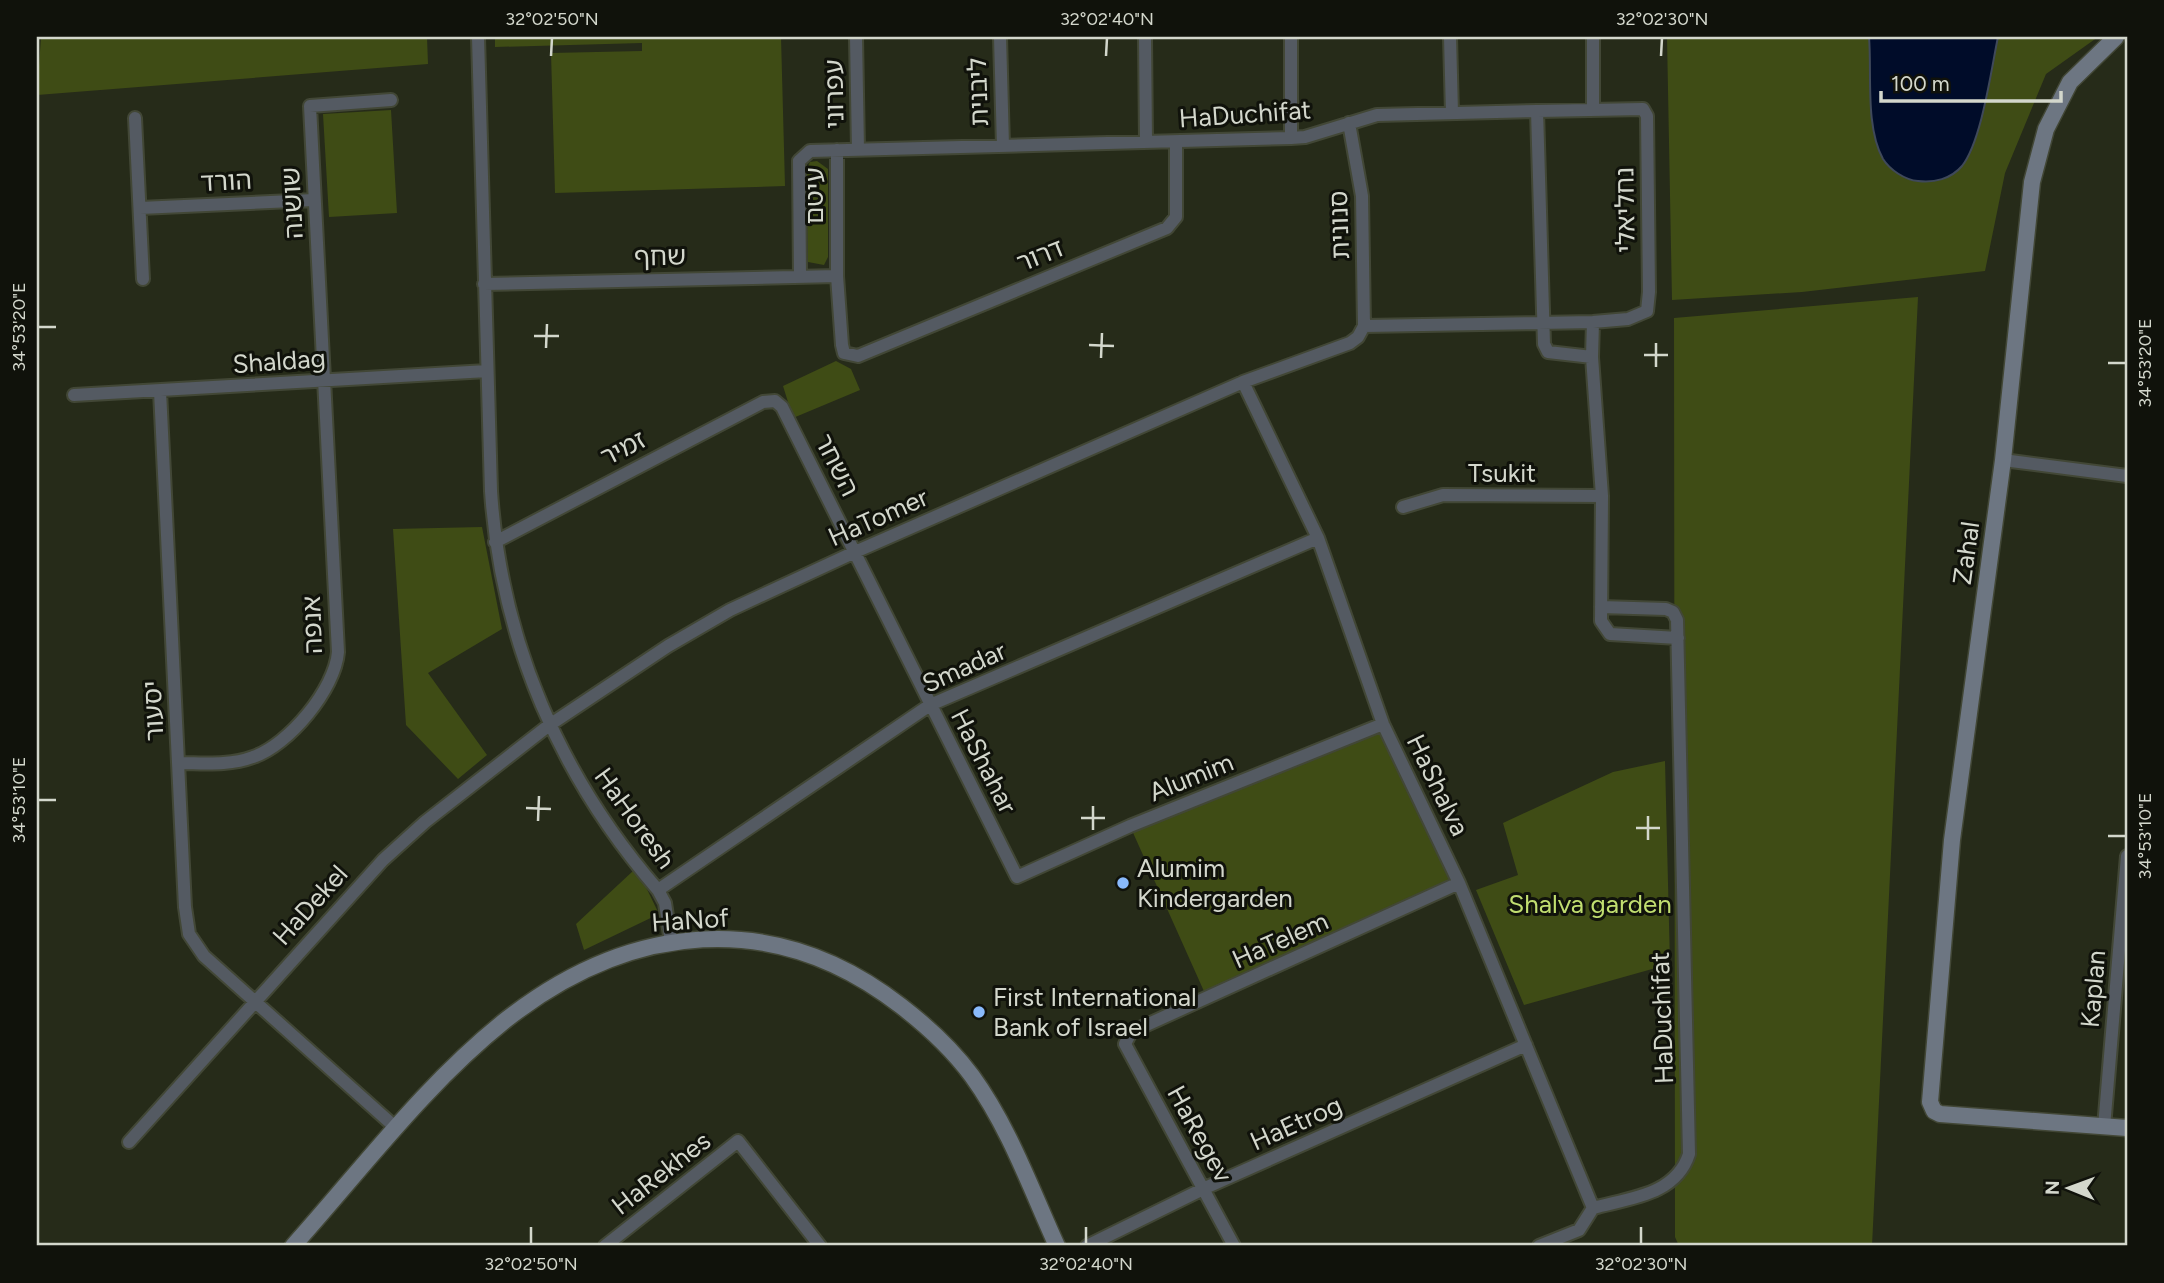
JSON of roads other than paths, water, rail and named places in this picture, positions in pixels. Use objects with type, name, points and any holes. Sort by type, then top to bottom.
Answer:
[{"type":"street","name":"HaHoresh","points":[[478,37],[484,284],[495,542],[516,638],[548,726],[592,801],[658,890],[665,903],[671,942]]},
{"type":"street","name":"עפרוני","points":[[856,37],[858,150]]},
{"type":"street","name":"ליבנית","points":[[1000,37],[1003,146]]},
{"type":"street","points":[[1145,37],[1146,142]]},
{"type":"street","points":[[1291,37],[1291,138]]},
{"type":"street","points":[[1450,37],[1452,113]]},
{"type":"street","points":[[1593,37],[1593,109]]},
{"type":"street","name":"Zahal","points":[[2104,1126],[1940,1114],[1934,1111],[1930,1102],[1952,840],[2003,460],[2035,169],[2046,129],[2070,82],[2116,37]]},
{"type":"street","name":"שושנה","points":[[324,380],[310,106],[391,100]]},
{"type":"street","name":"HaDuchifat","points":[[837,150],[1291,138],[1313,135],[1377,115],[1643,109]]},
{"type":"street","name":"נחליאלי","points":[[1592,322],[1628,320],[1647,311],[1647,116],[1643,109]]},
{"type":"street","points":[[1536,111],[1544,344],[1548,352],[1592,357]]},
{"type":"street","points":[[135,118],[143,279]]},
{"type":"street","name":"סנונית","points":[[1349,123],[1362,196],[1364,326]]},
{"type":"street","name":"דרור","points":[[848,355],[864,354],[1167,228],[1177,217],[1176,143]]},
{"type":"street","name":"עיטם","points":[[800,276],[799,161],[810,151],[837,150],[837,276],[842,345],[848,355]]},
{"type":"street","name":"הורד","points":[[139,208],[314,200]]},
{"type":"street","name":"שחף","points":[[484,284],[837,276]]},
{"type":"street","points":[[1364,326],[1592,322],[1602,496],[1601,621],[1610,634],[1678,638]]},
{"type":"street","name":"HaTomer","points":[[548,726],[668,646],[719,616],[855,552],[1243,382],[1350,342],[1358,337],[1364,326]]},
{"type":"street","name":"Shaldag","points":[[74,395],[487,371]]},
{"type":"street","name":"אנפה","points":[[178,763],[222,763],[264,753],[284,737],[324,693],[333,677],[338,652],[324,380]]},
{"type":"street","name":"HaShalva","points":[[1243,382],[1318,538],[1383,724],[1459,883],[1593,1208]]},
{"type":"street","name":"יסעור","points":[[160,391],[185,906],[189,934],[204,956],[395,1127]]},
{"type":"street","name":"זמיר","points":[[495,542],[752,408],[775,401]]},
{"type":"street","name":"השחר","points":[[775,401],[782,407],[855,552]]},
{"type":"street","points":[[2003,460],[2127,476]]},
{"type":"street","name":"Tsukit","points":[[1403,508],[1443,495],[1602,496]]},
{"type":"street","name":"Smadar","points":[[658,890],[930,705],[1318,538]]},
{"type":"street","name":"HaShahar","points":[[855,552],[1017,877]]},
{"type":"street","name":"HaDuchifat","points":[[1593,1208],[1644,1195],[1672,1182],[1684,1171],[1689,1154],[1677,620],[1673,612],[1666,609],[1601,607]]},
{"type":"street","name":"Alumim","points":[[1017,877],[1130,826],[1383,724]]},
{"type":"street","name":"HaDekel","points":[[129,1142],[383,860],[425,822],[548,726]]},
{"type":"street","name":"Kaplan","points":[[2104,1126],[2127,856]]},
{"type":"street","name":"HaTelem","points":[[1125,1044],[1131,1032],[1459,883]]},
{"type":"street","name":"HaNof","points":[[293,1246],[395,1127],[506,1020],[551,988],[614,956],[671,942],[745,941],[811,954],[850,970],[917,1018],[952,1054],[990,1103],[1057,1246]]},
{"type":"street","name":"HaRegev","points":[[1125,1044],[1234,1246]]},
{"type":"street","name":"HaEtrog","points":[[1087,1246],[1205,1188],[1526,1045]]},
{"type":"street","points":[[2104,1126],[2127,1128]]},
{"type":"street","name":"HaRekhes","points":[[605,1246],[738,1141],[820,1246]]},
{"type":"street","points":[[1539,1246],[1579,1230],[1593,1208]]},
{"type":"water","points":[[1869,37],[1998,37],[1975,140],[1962,166],[1953,174],[1936,181],[1908,179],[1898,174],[1883,159],[1877,146],[1871,116]]},
{"type":"place","name":"Alumim Kindergarden","points":[[1123,883]]},
{"type":"place","name":"First International Bank of Israel","points":[[979,1012]]},
{"type":"park label","name":"Shalva garden","points":[[1590,904]]}]
